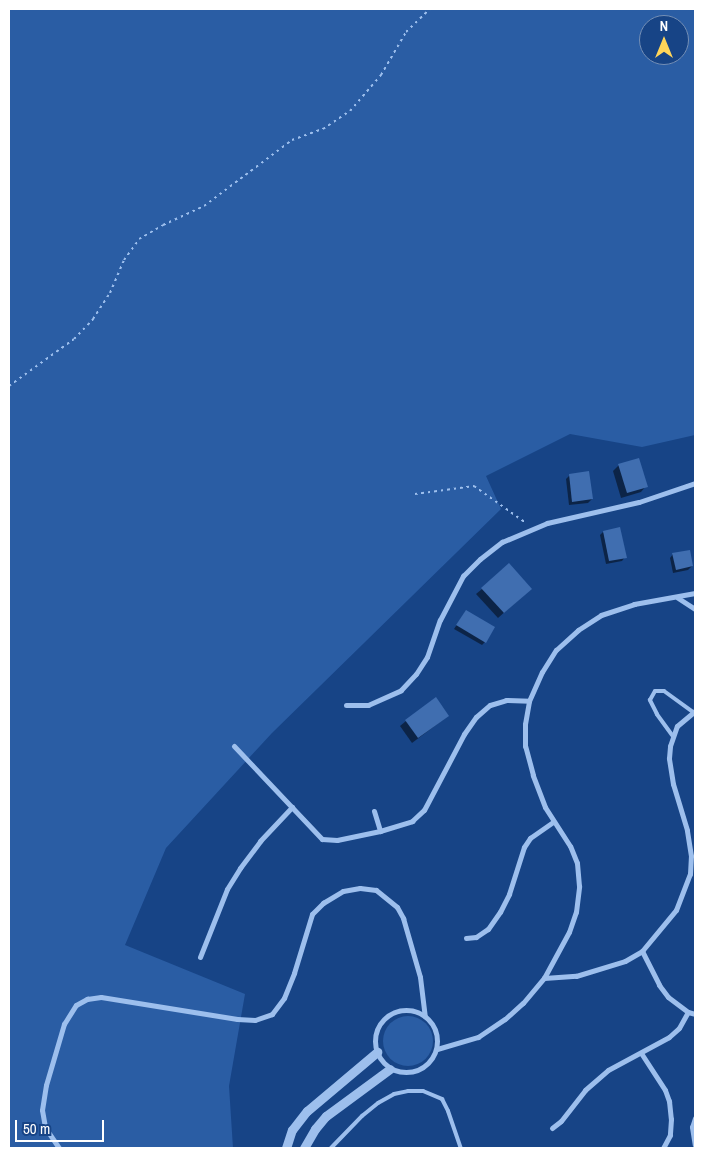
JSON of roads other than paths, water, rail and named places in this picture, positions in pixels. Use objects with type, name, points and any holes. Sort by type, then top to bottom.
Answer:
[{"type":"street","points":[[346,705],[368,705],[401,690],[416,674],[427,657],[440,620],[463,576],[502,542],[567,518],[638,502],[695,483]]},
{"type":"street","points":[[425,1016],[404,1010],[390,1014],[376,1030],[377,1052],[390,1069],[404,1073],[419,1070],[425,1067],[438,1048],[478,1037],[494,1027],[523,1002],[544,978],[569,932],[576,912],[579,886],[577,863],[570,846],[553,822],[533,775],[525,746],[525,724],[529,701],[542,672],[556,650],[578,630],[601,615],[626,607],[678,598],[695,593]]},
{"type":"street","points":[[678,598],[695,609]]},
{"type":"street","points":[[234,746],[322,839],[337,840],[380,831],[412,821],[424,810],[464,734],[476,717],[490,705],[506,700],[529,701]]},
{"type":"street","points":[[544,978],[576,976],[625,961],[642,951],[676,910],[690,874],[691,856],[673,784],[669,758],[672,735],[677,726],[694,711]]},
{"type":"street","points":[[200,957],[227,889],[260,841],[292,807]]},
{"type":"street","points":[[374,811],[380,831]]},
{"type":"street","points":[[466,938],[476,937],[488,930],[509,894],[524,848],[530,838],[553,822]]},
{"type":"street","points":[[59,1148],[45,1127],[42,1110],[46,1085],[64,1024],[76,1006],[87,999],[101,997],[237,1019],[255,1020],[272,1014],[284,998],[294,973],[312,914],[323,903],[343,891],[360,888],[376,890],[397,907],[403,918],[420,977],[425,1016],[436,1030],[438,1048]]},
{"type":"street","points":[[642,951],[659,985],[668,997],[688,1012],[695,1014]]},
{"type":"street","points":[[552,1128],[561,1121],[585,1090],[608,1070],[641,1054],[669,1037],[678,1028],[688,1012]]},
{"type":"street","points":[[286,1148],[292,1130],[307,1111],[377,1052]]},
{"type":"street","points":[[641,1054],[669,1101],[670,1135],[663,1148]]},
{"type":"street","points":[[304,1148],[315,1129],[326,1116],[390,1069]]},
{"type":"street","points":[[695,1118],[692,1127],[695,1144]]},
{"type":"lane","points":[[672,735],[657,714],[650,700],[655,691],[664,691],[694,711]]},
{"type":"lane","points":[[330,1148],[378,1103],[394,1094],[408,1091],[423,1091],[442,1099],[461,1148]]}]
